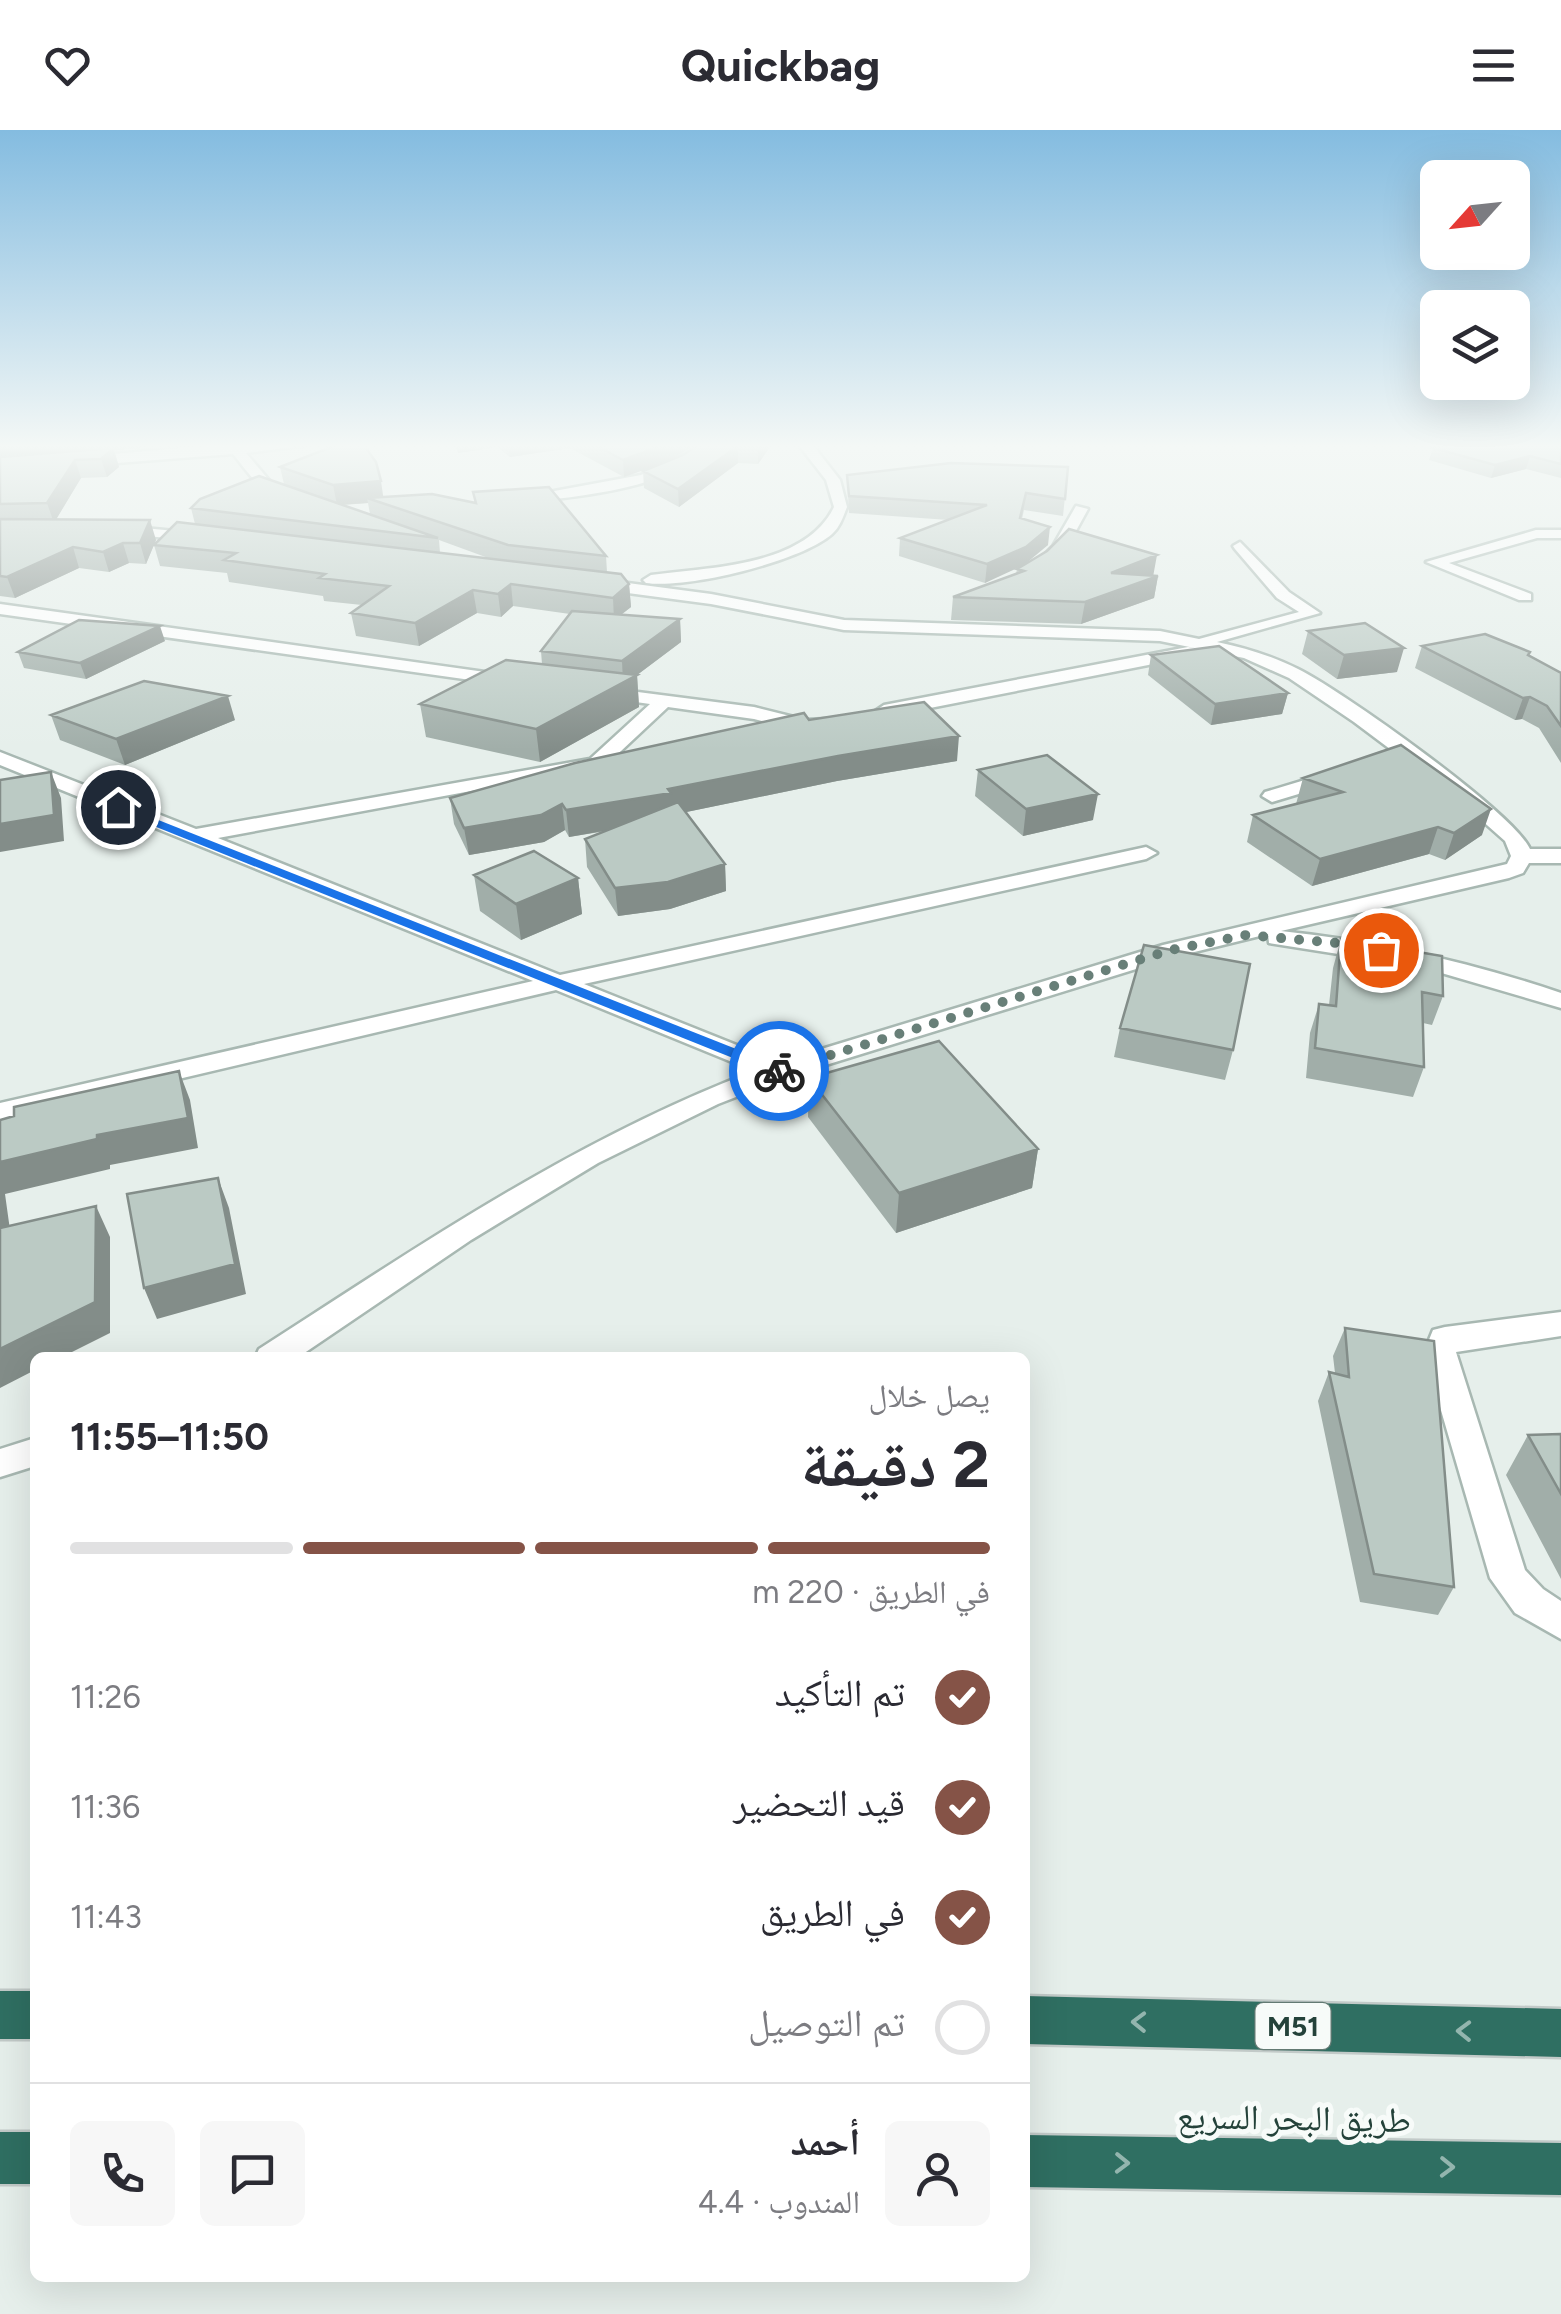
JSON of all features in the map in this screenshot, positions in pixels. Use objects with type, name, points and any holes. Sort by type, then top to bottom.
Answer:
[{"type":"highway","points":[[0,2015],[30,2015]]},
{"type":"highway","name":"M51","points":[[1030,2020],[1561,2033]]},
{"type":"highway","points":[[0,2158],[30,2158]]},
{"type":"highway","name":"طريق البحر السريع","points":[[1030,2162],[1561,2169]]},
{"type":"street","points":[[619,586],[746,567],[802,546]]},
{"type":"street","points":[[1031,569],[1061,546]]},
{"type":"street","points":[[580,582],[824,622],[905,629],[1035,657],[1207,644],[1312,613],[1283,595],[1240,546]]},
{"type":"street","points":[[1493,546],[1434,562],[1525,597]]},
{"type":"street","points":[[0,609],[526,682]]},
{"type":"street","points":[[905,629],[948,610]]},
{"type":"street","points":[[749,736],[851,717],[1035,657],[1160,636],[1259,658],[1295,674],[1413,754],[1514,838],[1522,856]]},
{"type":"street","points":[[585,690],[754,713],[806,726]]},
{"type":"street","points":[[598,762],[664,701]]},
{"type":"street","points":[[1272,796],[1413,754]]},
{"type":"street","points":[[189,838],[636,756]]},
{"type":"street","points":[[0,758],[189,838],[778,1071]]},
{"type":"street","points":[[0,785],[47,777]]},
{"type":"street","points":[[0,1112],[1146,854]]},
{"type":"street","points":[[1522,856],[1561,856]]},
{"type":"street","points":[[280,1352],[460,1233],[588,1156],[692,1105],[778,1071],[1171,950],[1502,874],[1515,868],[1522,856]]},
{"type":"street","points":[[1246,935],[1348,944],[1415,957],[1561,1001]]},
{"type":"street","points":[[1561,1324],[1445,1339],[1440,1352],[1509,1578],[1529,1601],[1561,1622]]},
{"type":"street","points":[[0,1463],[30,1454]]},
{"type":"building","points":[[0,546],[117,546],[103,552],[73,547],[7,577],[0,576]]},
{"type":"building","points":[[163,546],[381,546],[621,574],[629,584],[613,598],[511,584],[498,594],[473,590],[415,623],[351,613],[389,586],[224,560],[236,553]]},
{"type":"building","points":[[516,546],[598,546],[606,556]]},
{"type":"building","points":[[927,546],[1027,546],[987,564]]},
{"type":"building","points":[[1052,546],[1126,546],[1157,555],[1111,573],[1158,576],[1085,602],[953,597],[1024,571],[1017,569]]},
{"type":"building","points":[[572,611],[680,619],[622,661],[541,651]]},
{"type":"building","points":[[79,620],[160,626],[80,663],[18,652]]},
{"type":"building","points":[[1365,623],[1404,648],[1344,655],[1308,631]]},
{"type":"building","points":[[1485,634],[1530,652],[1528,655],[1561,673],[1561,726],[1547,706],[1530,697],[1523,698],[1422,646]]},
{"type":"building","points":[[1219,646],[1288,693],[1215,704],[1151,655]]},
{"type":"building","points":[[506,660],[637,675],[536,729],[420,704]]},
{"type":"building","points":[[144,681],[228,696],[116,739],[51,715]]},
{"type":"building","points":[[924,702],[959,736],[668,789],[671,793],[566,810],[562,804],[541,815],[464,828],[450,798],[575,763],[804,713],[809,720]]},
{"type":"building","points":[[1401,745],[1491,809],[1454,833],[1438,827],[1320,859],[1253,815],[1343,792],[1303,778]]},
{"type":"building","points":[[1047,755],[1098,794],[1026,809],[978,770]]},
{"type":"building","points":[[51,772],[54,815],[0,824],[0,780]]},
{"type":"building","points":[[678,802],[725,864],[668,882],[615,888],[585,839]]},
{"type":"building","points":[[534,851],[578,878],[516,904],[474,875]]},
{"type":"building","points":[[1341,939],[1442,956],[1443,996],[1422,992],[1424,1067],[1315,1048],[1319,1004],[1336,1006]]},
{"type":"building","points":[[1144,945],[1250,964],[1233,1050],[1120,1028]]},
{"type":"building","points":[[939,1041],[1038,1149],[899,1193],[809,1078]]},
{"type":"building","points":[[179,1071],[188,1118],[97,1135],[97,1139],[0,1162],[0,1120],[14,1116],[14,1107]]},
{"type":"building","points":[[218,1178],[235,1264],[144,1288],[127,1194]]},
{"type":"building","points":[[96,1206],[95,1302],[0,1349],[0,1228]]},
{"type":"building","points":[[1345,1328],[1434,1341],[1454,1587],[1374,1574],[1329,1372],[1349,1377]]},
{"type":"building","points":[[1561,1434],[1561,1494],[1528,1435]]},
{"type":"way so far","points":[[779,1071],[1171,950],[1246,935],[1381,950]]},
{"type":"route","points":[[118,807],[779,1071]]}]
